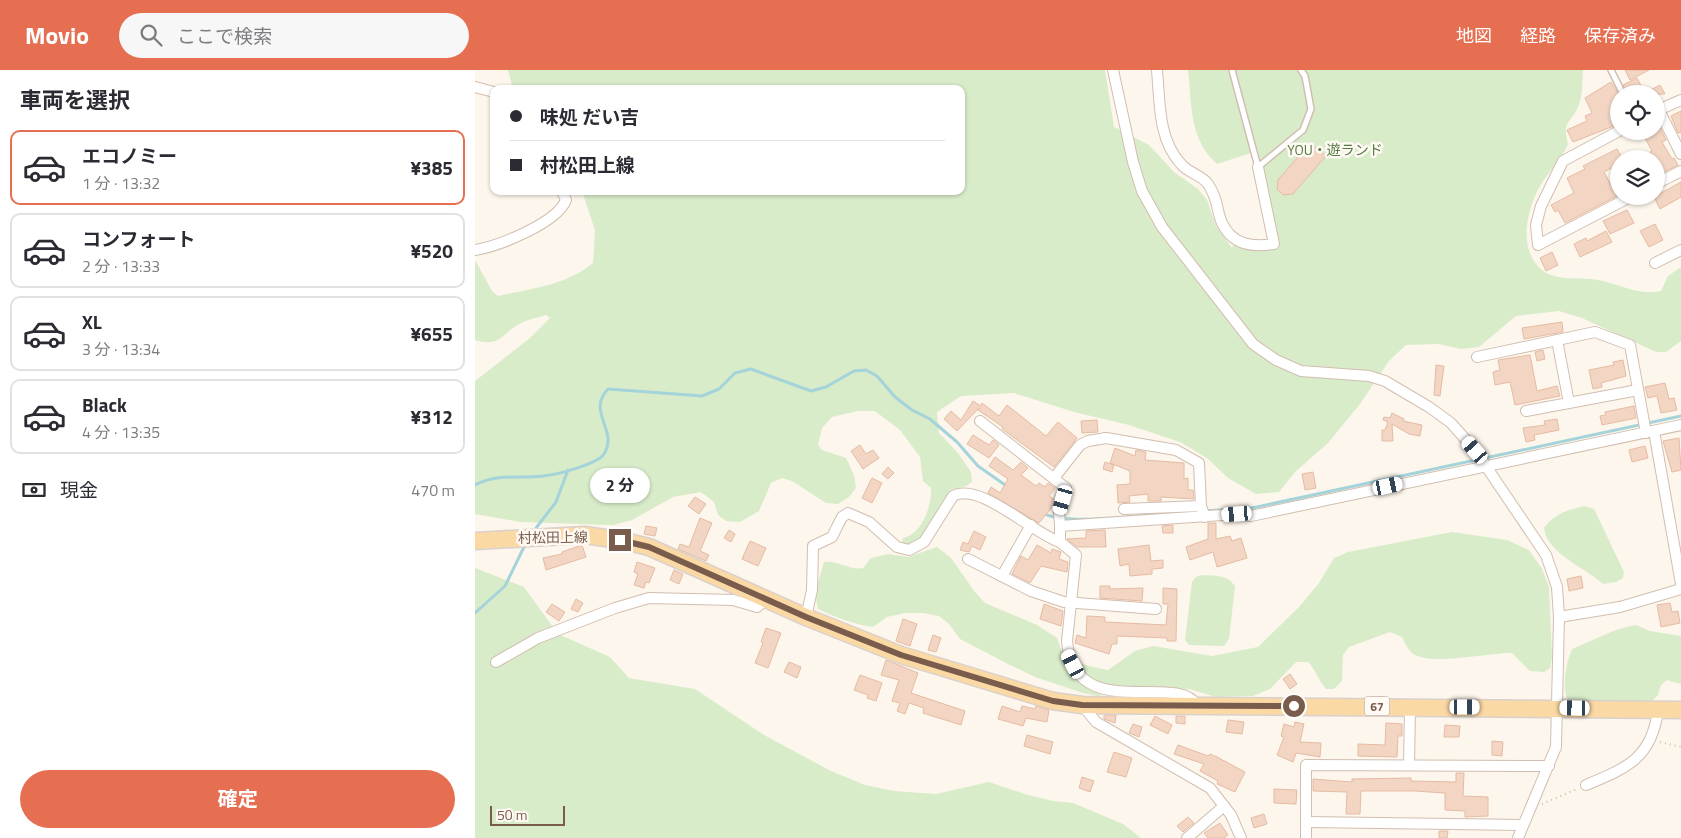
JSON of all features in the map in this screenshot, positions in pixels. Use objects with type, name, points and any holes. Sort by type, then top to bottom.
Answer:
[{"type":"main road","name":"村松田上線","points":[[475,541],[584,536],[620,540],[649,547],[806,617],[901,655],[1053,701],[1082,705],[1681,710]]},
{"type":"street","points":[[1113,70],[1133,162],[1142,191],[1162,227],[1253,344],[1277,360],[1301,371],[1369,376],[1385,381],[1406,392],[1451,423],[1486,465],[1546,555],[1557,587],[1559,618],[1556,747],[1519,838]]},
{"type":"street","points":[[1157,70],[1163,131],[1171,153],[1183,167],[1207,182],[1217,199],[1222,223],[1235,240],[1254,247],[1274,244],[1259,167]]},
{"type":"street","points":[[475,87],[490,91]]},
{"type":"street","points":[[1665,107],[1681,100]]},
{"type":"street","points":[[1665,125],[1681,154]]},
{"type":"street","points":[[1610,136],[1563,161],[1541,206],[1536,225],[1538,245],[1615,205]]},
{"type":"street","points":[[1665,179],[1681,171]]},
{"type":"street","points":[[475,250],[509,239],[554,217],[562,209],[566,200],[563,195]]},
{"type":"street","points":[[1655,263],[1681,250]]},
{"type":"street","points":[[1477,357],[1595,332],[1630,345],[1643,417],[1650,432],[1681,584]]},
{"type":"street","points":[[1557,340],[1569,403]]},
{"type":"street","points":[[1526,412],[1638,390]]},
{"type":"street","points":[[980,420],[1066,488],[1059,511],[1060,542]]},
{"type":"street","points":[[1060,526],[1237,514],[1251,516],[1681,425]]},
{"type":"street","points":[[1054,478],[1080,445],[1087,441],[1106,438],[1176,450],[1199,462],[1201,506],[1205,517]]},
{"type":"street","points":[[806,617],[812,590],[813,546],[832,537],[842,517],[848,513],[869,522],[902,550],[917,547],[924,542],[953,496],[960,492],[993,503],[1031,525],[1049,539],[1060,542],[1076,555],[1067,641],[1068,655],[1078,673],[1096,686],[1117,692],[1181,693],[1192,698],[1197,705]]},
{"type":"street","points":[[1124,508],[1201,506]]},
{"type":"street","points":[[1002,576],[1031,525]]},
{"type":"street","points":[[968,559],[1031,590],[1071,604],[1156,608]]},
{"type":"street","points":[[1559,618],[1620,607],[1681,589]]},
{"type":"street","points":[[496,662],[538,638],[615,608],[649,598],[665,596],[733,600],[757,607],[766,599]]},
{"type":"street","points":[[1082,705],[1096,722],[1189,774],[1210,788],[1231,815],[1241,838]]},
{"type":"street","points":[[1409,765],[1410,707]]},
{"type":"street","points":[[1586,785],[1626,768],[1639,757],[1651,739],[1658,710]]},
{"type":"street","points":[[1306,838],[1306,765],[1549,766]]},
{"type":"street","points":[[1187,838],[1224,806]]},
{"type":"street","points":[[1307,822],[1523,825]]},
{"type":"lane","points":[[1232,70],[1259,167],[1303,130],[1311,109],[1305,76],[1301,70]]},
{"type":"lane","points":[[1611,70],[1618,85]]},
{"type":"path","points":[[1651,739],[1681,747]]},
{"type":"path","points":[[1531,808],[1586,785]]},
{"type":"green space","name":"YOU・遊ランド","points":[[508,70],[1105,70],[1114,127],[1149,145],[1174,172],[1198,189],[1207,200],[1216,226],[1232,248],[1235,240],[1274,244],[1254,152],[1217,164],[1208,154],[1201,144],[1194,121],[1188,70],[1583,70],[1580,103],[1566,126],[1568,144],[1539,188],[1531,208],[1527,230],[1527,242],[1530,252],[1534,262],[1547,273],[1565,278],[1600,280],[1644,292],[1661,291],[1668,276],[1681,267],[1681,341],[1666,352],[1656,352],[1582,318],[1559,311],[1516,316],[1479,347],[1461,349],[1438,344],[1406,345],[1389,361],[1360,404],[1328,443],[1295,472],[1279,492],[1256,494],[1228,478],[1207,458],[1180,442],[1129,425],[1074,412],[1014,393],[961,396],[937,412],[939,433],[958,453],[971,472],[972,482],[966,486],[950,490],[922,540],[909,546],[902,543],[903,538],[916,531],[925,518],[930,503],[931,488],[923,481],[920,457],[900,430],[875,411],[858,411],[832,417],[822,428],[818,445],[822,450],[846,458],[854,475],[856,488],[849,497],[838,504],[826,503],[792,481],[782,478],[771,483],[759,511],[740,522],[726,521],[718,515],[714,502],[701,492],[673,497],[632,520],[613,525],[520,522],[475,514],[475,381],[530,338],[550,318],[546,315],[530,319],[493,342],[475,340],[475,260],[492,291],[498,296],[548,285],[583,270],[593,263],[595,230],[583,195],[965,195],[965,85],[512,85]]},
{"type":"green space","points":[[1584,506],[1594,509],[1624,572],[1623,578],[1616,582],[1603,584],[1559,553],[1547,537],[1544,528],[1552,519],[1567,511]]},
{"type":"green space","points":[[1452,532],[1507,540],[1529,550],[1542,569],[1549,587],[1552,657],[1550,668],[1544,672],[1530,671],[1512,653],[1447,659],[1424,658],[1410,651],[1402,637],[1390,632],[1349,647],[1343,655],[1342,681],[1334,689],[1326,689],[1308,662],[1296,662],[1270,689],[1253,696],[1216,697],[1189,689],[1129,687],[1098,696],[1035,677],[1006,663],[960,639],[949,624],[939,616],[924,613],[905,613],[887,617],[873,627],[866,626],[818,609],[815,593],[824,562],[858,569],[863,568],[871,558],[888,554],[908,557],[937,547],[951,558],[985,603],[1037,625],[1057,638],[1064,658],[1108,670],[1135,651],[1153,646],[1212,656],[1258,647],[1300,606],[1319,583],[1334,558],[1348,552]]},
{"type":"green space","points":[[475,568],[524,587],[558,634],[610,657],[629,678],[695,689],[764,735],[831,771],[865,785],[894,791],[936,794],[989,782],[1028,795],[1053,801],[1073,803],[1123,824],[1141,838],[475,838]]},
{"type":"green space","points":[[1201,575],[1228,579],[1235,586],[1229,639],[1224,646],[1189,645],[1185,640],[1192,582]]},
{"type":"green space","points":[[1636,625],[1650,631],[1681,636],[1681,684],[1667,680],[1661,685],[1658,695],[1651,702],[1573,701],[1567,698],[1565,674],[1572,649],[1612,632]]},
{"type":"building","points":[[1625,70],[1649,70],[1630,80]]},
{"type":"building","points":[[1637,78],[1641,85],[1623,85]]},
{"type":"building","points":[[1611,82],[1613,85],[1610,85],[1610,128],[1573,142],[1567,130],[1587,121],[1585,116],[1592,113],[1585,98]]},
{"type":"building","points":[[1681,111],[1681,132],[1678,133],[1671,116]]},
{"type":"building","points":[[1665,138],[1666,140],[1662,142],[1678,165],[1665,172],[1665,150],[1651,150],[1646,140],[1665,140]]},
{"type":"building","points":[[1310,143],[1326,156],[1293,194],[1283,195],[1277,189],[1278,180]]},
{"type":"building","points":[[1610,152],[1610,169],[1604,172],[1610,183],[1610,200],[1565,223],[1558,210],[1555,212],[1551,205],[1574,193],[1567,178],[1585,169],[1583,166]]},
{"type":"building","points":[[1681,182],[1681,197],[1660,209],[1658,205],[1665,205],[1665,191]]},
{"type":"building","points":[[1627,210],[1634,223],[1610,234],[1603,221]]},
{"type":"building","points":[[1655,224],[1663,240],[1649,247],[1640,231]]},
{"type":"building","points":[[1606,231],[1612,242],[1580,257],[1574,244],[1586,238],[1587,241]]},
{"type":"building","points":[[1552,252],[1558,265],[1546,271],[1540,258]]},
{"type":"building","points":[[1562,322],[1563,332],[1524,339],[1522,328]]},
{"type":"building","points":[[1543,350],[1545,359],[1537,361],[1535,352]]},
{"type":"building","points":[[1530,355],[1537,391],[1557,386],[1560,396],[1515,405],[1510,382],[1495,385],[1493,372],[1500,370],[1498,360]]},
{"type":"building","points":[[1623,360],[1626,376],[1601,383],[1602,387],[1593,389],[1589,370],[1614,365],[1613,362]]},
{"type":"building","points":[[1436,365],[1444,366],[1440,396],[1434,395]]},
{"type":"building","points":[[1665,383],[1669,399],[1674,398],[1677,410],[1661,413],[1657,396],[1648,398],[1645,387]]},
{"type":"building","points":[[973,401],[981,406],[982,403],[999,416],[1007,405],[1046,436],[1058,422],[1077,438],[1054,467],[1002,429],[1003,427],[978,410],[979,408],[957,431],[944,419],[951,411],[961,420]]},
{"type":"building","points":[[1634,406],[1636,418],[1602,425],[1600,416],[1606,415],[1605,412]]},
{"type":"building","points":[[1392,413],[1404,419],[1403,421],[1422,425],[1420,436],[1409,434],[1392,424],[1393,441],[1382,441],[1382,430],[1385,430],[1388,422],[1383,420],[1384,417],[1390,418]]},
{"type":"building","points":[[1557,419],[1559,430],[1534,435],[1535,440],[1526,442],[1523,428],[1545,425],[1544,421]]},
{"type":"building","points":[[1097,420],[1098,432],[1082,433],[1081,421]]},
{"type":"building","points":[[973,435],[989,445],[993,440],[999,445],[989,458],[967,444]]},
{"type":"building","points":[[1679,438],[1681,470],[1672,472],[1663,441]]},
{"type":"building","points":[[860,445],[866,454],[873,450],[879,458],[863,469],[851,451]]},
{"type":"building","points":[[1645,446],[1648,458],[1632,462],[1629,450]]},
{"type":"building","points":[[1115,448],[1135,456],[1136,450],[1146,452],[1145,460],[1184,463],[1184,479],[1188,478],[1188,490],[1193,490],[1194,499],[1161,497],[1161,501],[1148,501],[1148,494],[1129,496],[1130,502],[1118,503],[1117,485],[1130,484],[1130,471],[1110,463]]},
{"type":"building","points":[[995,457],[1013,470],[1021,462],[1028,468],[1021,475],[1036,486],[1039,483],[1045,487],[1048,483],[1055,488],[1049,496],[1055,500],[1054,505],[1039,523],[988,493],[991,487],[1000,493],[1008,479],[989,466]]},
{"type":"building","points":[[1105,462],[1114,465],[1112,472],[1103,469]]},
{"type":"building","points":[[888,467],[894,473],[888,479],[882,474]]},
{"type":"building","points":[[1313,472],[1316,488],[1305,490],[1302,474]]},
{"type":"building","points":[[872,478],[882,483],[872,503],[862,498]]},
{"type":"building","points":[[695,497],[706,504],[699,514],[688,506]]},
{"type":"building","points":[[700,518],[712,523],[700,551],[709,555],[706,561],[678,549],[680,544],[689,547]]},
{"type":"building","points":[[1208,523],[1216,523],[1216,539],[1230,536],[1232,541],[1241,538],[1247,558],[1217,567],[1213,552],[1190,560],[1186,547],[1208,539]]},
{"type":"building","points":[[1173,525],[1173,533],[1163,533],[1162,526]]},
{"type":"building","points":[[646,526],[657,528],[655,536],[644,534]]},
{"type":"building","points":[[729,530],[735,534],[731,542],[724,538]]},
{"type":"building","points":[[1105,530],[1106,547],[1077,547],[1067,539],[1086,538],[1086,531]]},
{"type":"building","points":[[974,531],[986,537],[980,550],[972,546],[969,552],[960,550],[963,542],[968,544]]},
{"type":"building","points":[[750,541],[766,548],[758,566],[742,559]]},
{"type":"building","points":[[582,545],[586,557],[546,570],[543,558],[562,554],[562,552]]},
{"type":"building","points":[[1037,545],[1051,553],[1052,549],[1061,552],[1059,559],[1068,562],[1067,572],[1041,566],[1030,583],[1012,574],[1021,556],[1028,560]]},
{"type":"building","points":[[1149,545],[1151,561],[1163,560],[1163,568],[1152,569],[1152,574],[1130,576],[1129,564],[1120,566],[1118,549]]},
{"type":"building","points":[[637,562],[655,568],[649,583],[646,582],[644,588],[634,585],[638,574],[634,572]]},
{"type":"building","points":[[674,570],[683,574],[679,584],[670,580]]},
{"type":"building","points":[[1581,576],[1583,588],[1569,591],[1567,579]]},
{"type":"building","points":[[1100,586],[1110,586],[1110,589],[1143,588],[1142,601],[1100,598]]},
{"type":"building","points":[[1163,588],[1177,589],[1176,641],[1167,641],[1167,638],[1117,636],[1117,644],[1112,644],[1109,654],[1075,643],[1077,635],[1086,638],[1087,616],[1105,617],[1105,622],[1166,625],[1168,604],[1163,604]]},
{"type":"building","points":[[576,599],[583,603],[578,612],[571,609]]},
{"type":"building","points":[[1670,603],[1672,612],[1678,611],[1680,623],[1661,627],[1657,605]]},
{"type":"building","points":[[552,604],[565,612],[559,621],[546,612]]},
{"type":"building","points":[[1044,604],[1063,611],[1061,626],[1040,619]]},
{"type":"building","points":[[903,619],[917,624],[910,646],[896,641]]},
{"type":"building","points":[[766,628],[781,633],[768,668],[755,663],[763,643],[761,642]]},
{"type":"building","points":[[933,635],[941,638],[936,652],[928,650]]},
{"type":"building","points":[[886,660],[918,673],[911,693],[965,711],[961,725],[923,713],[924,708],[909,703],[905,714],[897,711],[900,703],[892,701],[899,680],[881,675]]},
{"type":"building","points":[[789,662],[801,667],[797,678],[784,672]]},
{"type":"building","points":[[1290,674],[1297,684],[1290,689],[1283,679]]},
{"type":"building","points":[[860,675],[882,683],[876,701],[867,698],[868,695],[854,690]]},
{"type":"building","points":[[1002,706],[1020,712],[1022,706],[1035,709],[1036,706],[1049,710],[1047,722],[1026,718],[1023,726],[998,719]]},
{"type":"building","points":[[1104,715],[1116,715],[1115,723],[1104,719]]},
{"type":"building","points":[[1155,716],[1172,725],[1168,734],[1150,725]]},
{"type":"building","points":[[1176,716],[1185,716],[1185,724],[1176,723]]},
{"type":"building","points":[[1228,720],[1244,722],[1242,734],[1226,732]]},
{"type":"building","points":[[1295,722],[1304,724],[1300,742],[1321,743],[1320,757],[1296,753],[1293,762],[1277,755],[1284,737],[1281,736],[1284,724],[1294,727]]},
{"type":"building","points":[[1386,723],[1402,724],[1402,736],[1398,736],[1397,757],[1358,756],[1358,744],[1385,745]]},
{"type":"building","points":[[1133,724],[1142,727],[1139,737],[1129,733]]},
{"type":"building","points":[[1445,725],[1460,726],[1459,737],[1444,737]]},
{"type":"building","points":[[1027,735],[1053,742],[1050,754],[1024,746]]},
{"type":"building","points":[[1492,741],[1503,742],[1502,756],[1492,755]]},
{"type":"building","points":[[1178,745],[1208,756],[1210,754],[1245,772],[1235,792],[1217,784],[1218,781],[1200,771],[1204,764],[1174,754]]},
{"type":"building","points":[[1114,752],[1132,758],[1126,777],[1107,772]]},
{"type":"building","points":[[1456,773],[1464,773],[1463,796],[1488,797],[1488,816],[1465,817],[1465,811],[1445,810],[1445,793],[1415,791],[1361,791],[1360,814],[1346,814],[1347,792],[1313,791],[1313,779],[1352,782],[1352,779],[1411,778],[1411,781],[1456,782]]},
{"type":"building","points":[[1082,777],[1094,781],[1090,792],[1079,788]]},
{"type":"building","points":[[1274,789],[1297,790],[1296,804],[1274,803]]},
{"type":"building","points":[[1264,814],[1267,824],[1254,828],[1251,818]]},
{"type":"building","points":[[1188,817],[1194,823],[1183,832],[1177,826]]},
{"type":"building","points":[[1220,823],[1228,835],[1224,838],[1208,838],[1204,833]]},
{"type":"building","points":[[1439,831],[1448,831],[1447,838],[1439,838]]},
{"type":"waterway","points":[[475,485],[492,479],[557,474],[594,462],[600,458],[608,446],[608,437],[600,406],[602,397],[608,389],[702,396],[719,389],[735,373],[751,369],[811,391],[826,387],[854,371],[866,370],[877,376],[895,397],[912,410],[930,419],[957,442],[978,466],[1008,487]]},
{"type":"waterway","points":[[1189,512],[1252,508],[1681,416]]},
{"type":"waterway","points":[[536,528],[556,502],[568,470]]},
{"type":"waterway","points":[[1043,513],[1053,517],[1068,519],[1173,513]]},
{"type":"waterway","points":[[475,613],[505,586],[524,547]]},
{"type":"route","points":[[620,540],[649,547],[806,617],[901,655],[1053,701],[1082,705],[1294,706]]}]
